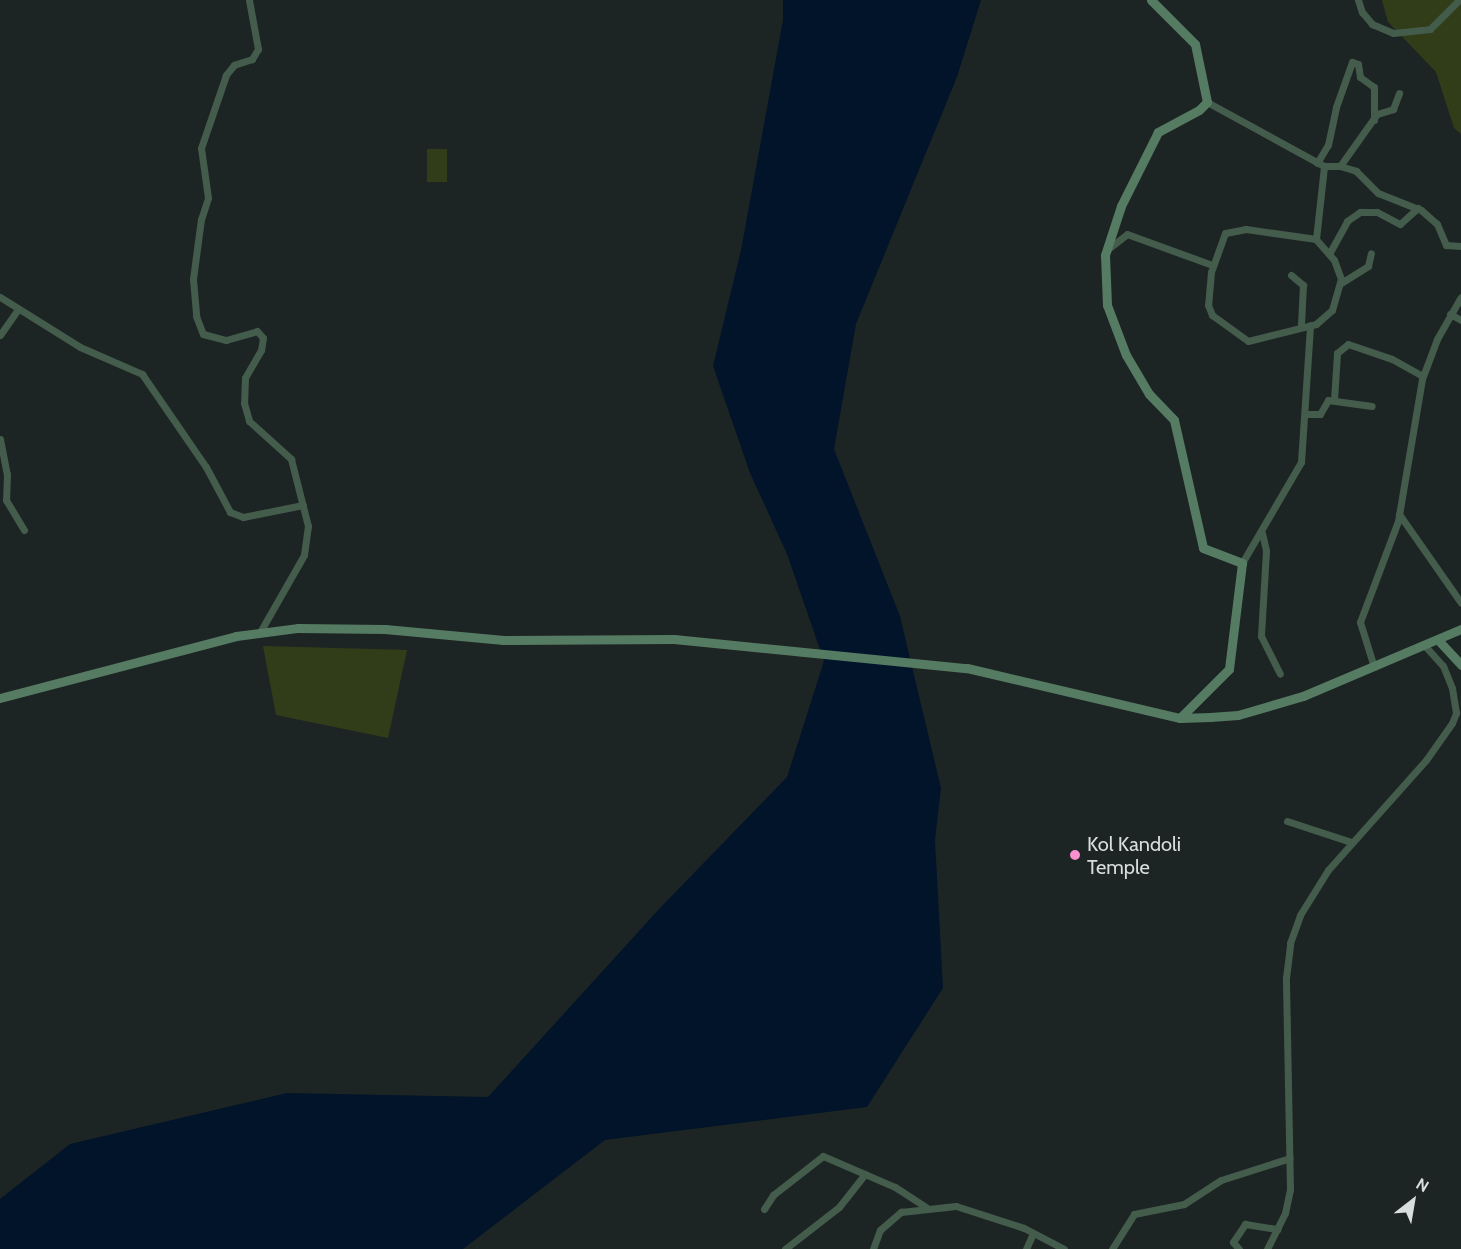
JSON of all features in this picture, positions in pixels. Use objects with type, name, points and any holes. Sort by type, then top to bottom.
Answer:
[{"type":"main road","points":[[1151,0],[1195,44],[1207,102],[1158,132],[1121,206],[1106,251],[1107,305],[1126,355],[1149,394],[1174,420],[1199,540],[1206,551],[1242,563],[1229,669],[1180,718]]},
{"type":"main road","points":[[0,698],[260,632],[298,628],[385,629],[503,640],[674,639],[967,668],[1180,718],[1238,715],[1303,696],[1439,641],[1461,629]]},
{"type":"main road","points":[[1439,641],[1461,665]]},
{"type":"street","points":[[249,0],[258,49],[252,59],[234,65],[226,75],[201,148],[208,198],[197,242],[194,297],[204,333],[226,340],[260,332],[264,343],[245,378],[244,403],[249,421],[291,459],[308,526],[304,555],[260,632]]},
{"type":"street","points":[[1358,0],[1362,12],[1372,24],[1393,33],[1430,29],[1459,0]]},
{"type":"street","points":[[1316,239],[1321,164],[1329,145],[1334,114],[1352,62],[1358,64],[1360,77],[1374,87],[1374,120]]},
{"type":"street","points":[[1340,165],[1380,112],[1392,111],[1399,93]]},
{"type":"street","points":[[1207,102],[1321,164],[1340,165],[1360,174],[1378,193],[1418,208],[1437,224],[1446,245],[1461,246]]},
{"type":"street","points":[[1329,254],[1347,222],[1360,212],[1377,213],[1402,224],[1418,208]]},
{"type":"street","points":[[1341,283],[1329,254],[1316,239],[1246,229],[1228,232],[1220,240],[1212,265],[1210,310],[1241,338],[1253,341],[1301,325],[1310,325],[1332,310],[1341,283],[1369,265],[1371,252]]},
{"type":"street","points":[[1106,251],[1127,234],[1212,265]]},
{"type":"street","points":[[1291,275],[1303,285],[1301,325]]},
{"type":"street","points":[[0,297],[80,347],[121,362],[149,380],[206,467],[230,512],[243,516],[303,505]]},
{"type":"street","points":[[1374,667],[1360,622],[1391,548],[1423,376],[1450,314],[1461,297]]},
{"type":"street","points":[[3,330],[18,309]]},
{"type":"street","points":[[1450,314],[1461,320]]},
{"type":"street","points":[[1242,563],[1298,471],[1305,414],[1310,325]]},
{"type":"street","points":[[1334,400],[1337,353],[1348,344],[1423,376]]},
{"type":"street","points":[[1305,414],[1320,414],[1325,401],[1334,400],[1372,406]]},
{"type":"street","points":[[0,439],[6,500],[24,530]]},
{"type":"street","points":[[1399,514],[1461,603]]},
{"type":"street","points":[[1262,533],[1266,550],[1261,636],[1281,674]]},
{"type":"street","points":[[1267,1249],[1278,1229],[1290,1190],[1286,978],[1290,943],[1300,915],[1351,842],[1426,760],[1445,736],[1456,713],[1452,688],[1443,666],[1425,645]]},
{"type":"street","points":[[1287,821],[1351,842]]},
{"type":"street","points":[[764,1209],[773,1195],[823,1156],[908,1193],[926,1207]]},
{"type":"street","points":[[1112,1249],[1134,1214],[1184,1204],[1221,1180],[1290,1158]]},
{"type":"street","points":[[785,1249],[838,1207],[865,1174]]},
{"type":"street","points":[[873,1249],[889,1219],[926,1207],[956,1206],[1033,1233],[1064,1249]]},
{"type":"street","points":[[1239,1249],[1234,1240],[1245,1224],[1278,1229]]},
{"type":"street","points":[[1026,1249],[1033,1233]]},
{"type":"green space","points":[[1382,0],[1461,0],[1461,134],[1454,128],[1436,72],[1388,22]]},
{"type":"green space","points":[[427,149],[447,149],[447,182],[427,182]]},
{"type":"green space","points":[[263,646],[407,650],[388,738],[276,715]]},
{"type":"water","points":[[783,0],[981,0],[957,77],[856,324],[834,449],[900,616],[941,788],[935,840],[943,988],[867,1107],[605,1140],[463,1249],[0,1249],[0,1199],[70,1144],[287,1093],[488,1097],[660,908],[787,777],[824,661],[787,554],[750,473],[713,366],[741,250],[783,20]]},
{"type":"place","name":"Kol Kandoli Temple","points":[[1075,855]]}]
